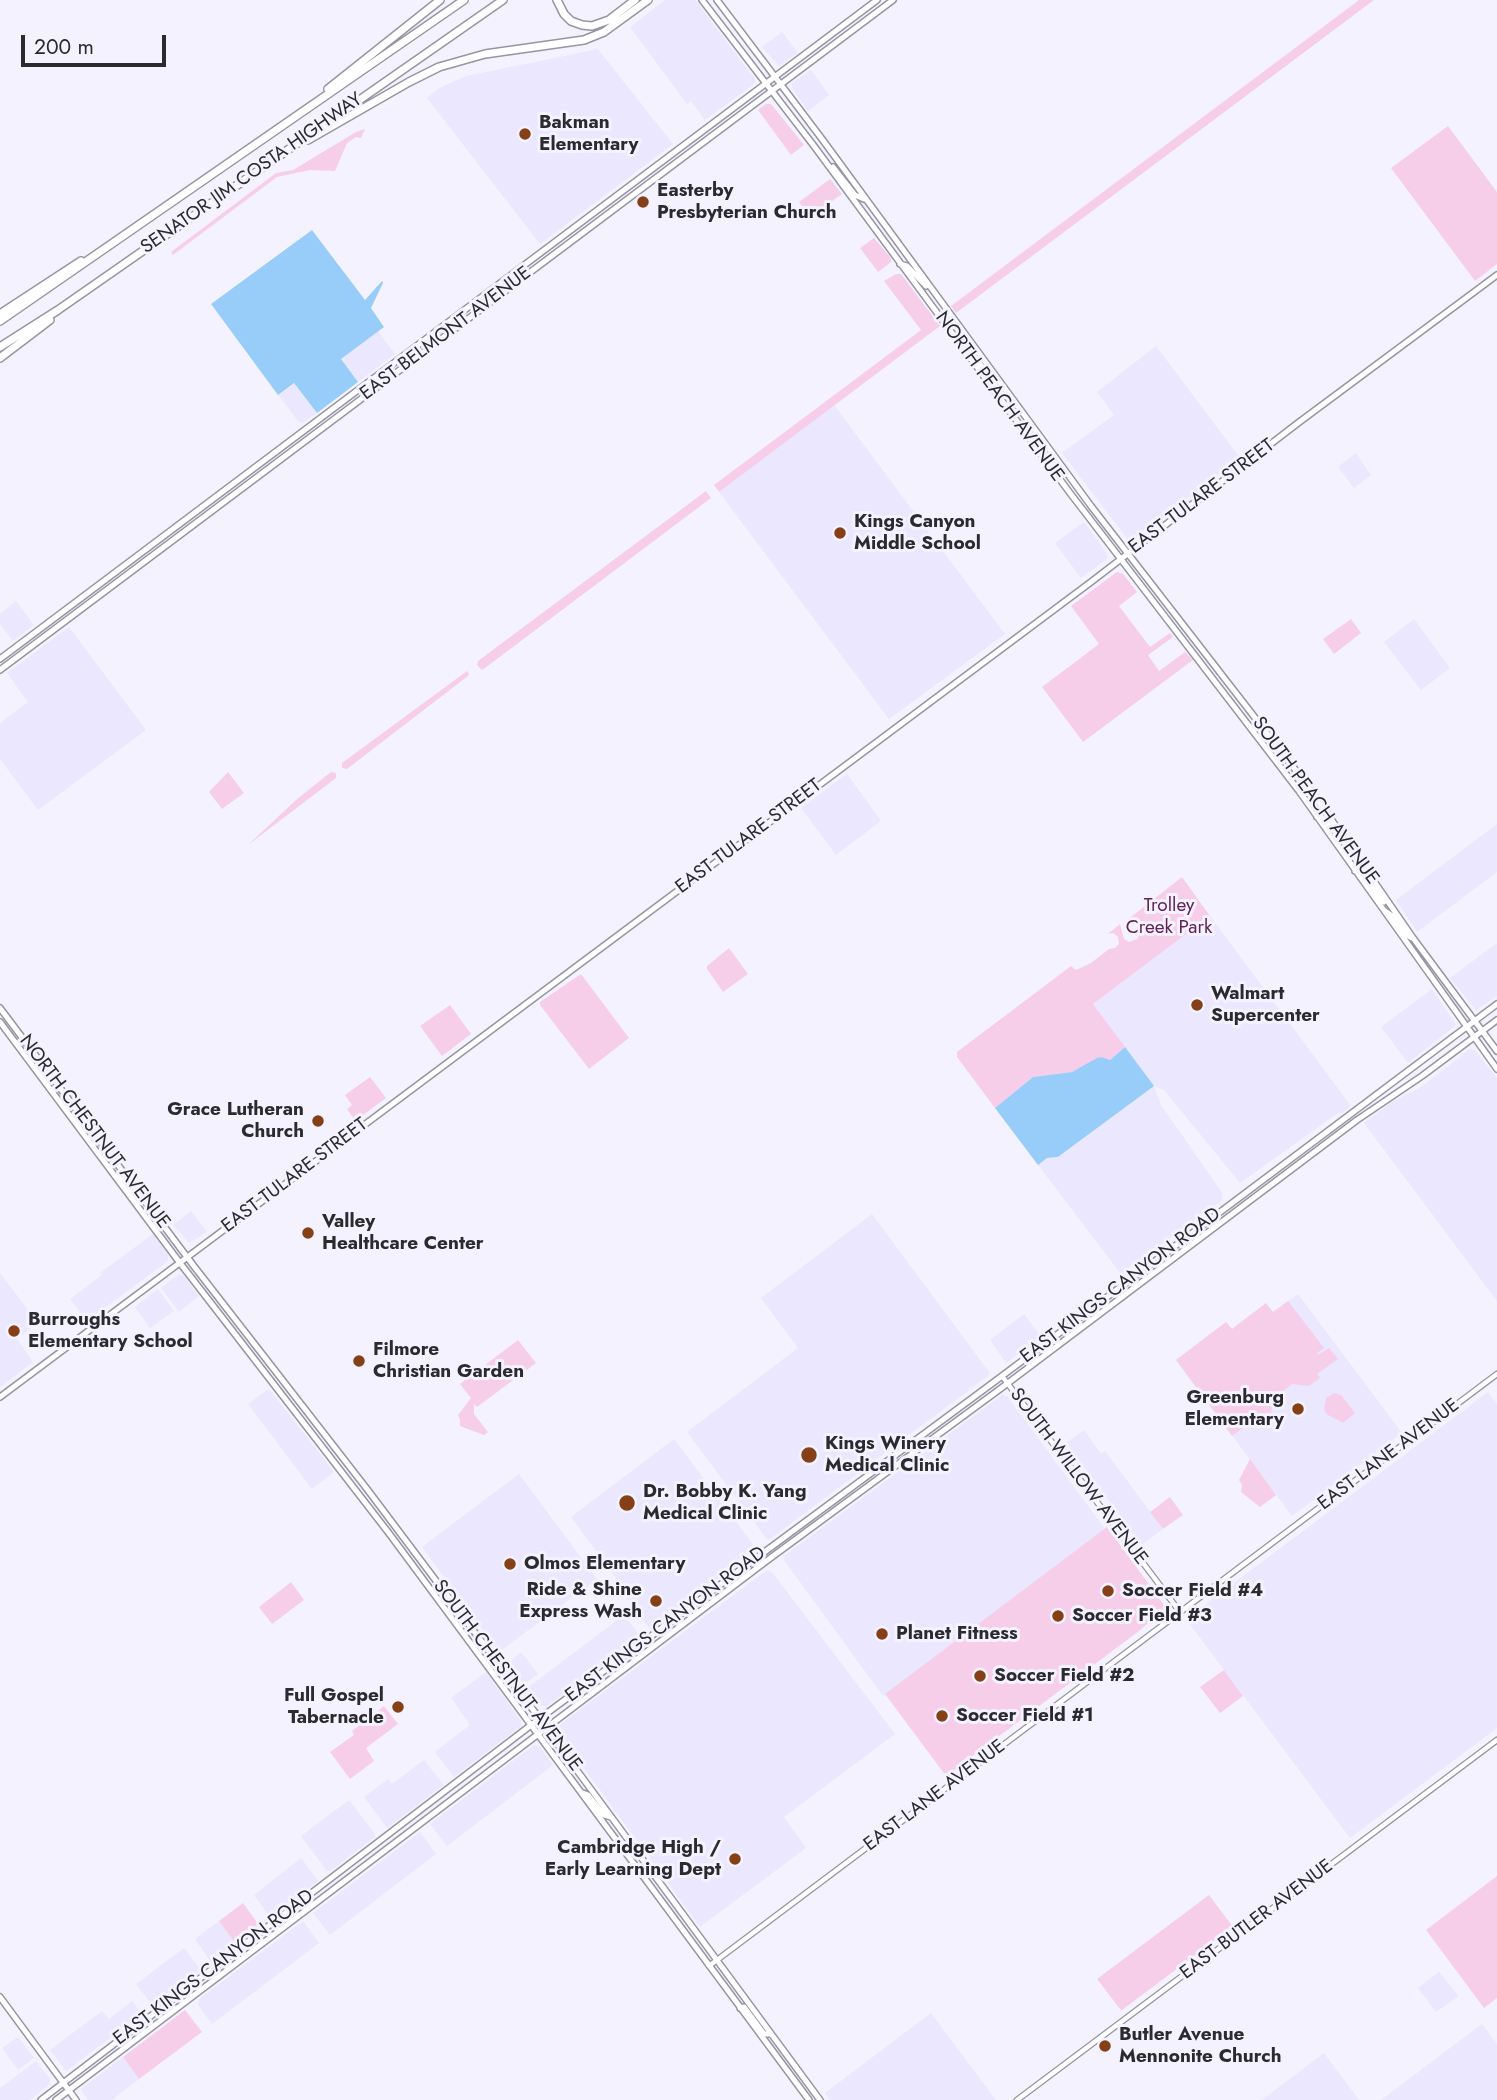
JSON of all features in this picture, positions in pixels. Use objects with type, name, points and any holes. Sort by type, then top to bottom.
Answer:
[{"type":"highway","points":[[256,145],[439,0]]},
{"type":"highway","name":"SENATOR JIM COSTA HIGHWAY","points":[[0,321],[464,0]]},
{"type":"highway","name":"SENATOR JIM COSTA HIGHWAY","points":[[0,347],[503,0]]},
{"type":"highway","points":[[557,0],[564,14],[572,21],[592,26],[609,20],[635,0]]},
{"type":"highway","points":[[267,163],[439,67],[485,54],[584,40],[604,32],[648,0]]},
{"type":"highway","points":[[0,314],[73,266],[116,242]]},
{"type":"highway","points":[[0,358],[96,282]]},
{"type":"main road","name":"NORTH PEACH AVENUE","points":[[702,0],[1298,791]]},
{"type":"main road","name":"NORTH PEACH AVENUE","points":[[717,0],[1128,554]]},
{"type":"main road","name":"EAST BELMONT AVENUE","points":[[0,659],[877,0]]},
{"type":"main road","name":"EAST BELMONT AVENUE","points":[[0,670],[893,0]]},
{"type":"main road","points":[[827,164],[836,170],[855,195],[864,199]]},
{"type":"main road","points":[[900,264],[907,266],[921,283],[930,289]]},
{"type":"main road","name":"EAST TULARE STREET","points":[[0,1397],[1497,275]]},
{"type":"main road","points":[[964,350],[971,352],[990,377],[998,380]]},
{"type":"main road","name":"SOUTH PEACH AVENUE","points":[[1128,554],[1308,785],[1394,912],[1497,1051]]},
{"type":"main road","name":"SOUTH PEACH AVENUE","points":[[1298,791],[1497,1069]]},
{"type":"main road","points":[[1317,817],[1324,820],[1353,852]]},
{"type":"main road","points":[[1355,871],[1361,872],[1394,912]]},
{"type":"main road","points":[[1382,909],[1391,915],[1407,936],[1413,938]]},
{"type":"main road","name":"EAST KINGS CANYON ROAD","points":[[41,2100],[531,1725],[1497,1004]]},
{"type":"main road","name":"NORTH CHESTNUT AVENUE","points":[[0,1008],[188,1257]]},
{"type":"main road","name":"EAST KINGS CANYON ROAD","points":[[56,2100],[546,1727],[1356,1121],[1497,1020]]},
{"type":"main road","name":"NORTH CHESTNUT AVENUE","points":[[0,1022],[180,1263]]},
{"type":"main road","points":[[115,1175],[124,1180],[139,1199],[144,1199]]},
{"type":"main road","name":"SOUTH CHESTNUT AVENUE","points":[[188,1257],[454,1604],[820,2100]]},
{"type":"main road","name":"SOUTH CHESTNUT AVENUE","points":[[180,1263],[360,1495],[808,2100]]},
{"type":"main road","points":[[446,1610],[454,1604]]},
{"type":"main road","points":[[580,1791],[588,1795],[604,1815],[611,1817]]},
{"type":"main road","points":[[0,1997],[76,2100]]},
{"type":"main road","points":[[740,2008],[744,2007],[764,2034],[771,2035]]},
{"type":"street","name":"EAST LANE AVENUE","points":[[709,1966],[1497,1374]]},
{"type":"street","name":"SOUTH WILLOW AVENUE","points":[[1002,1376],[1180,1612]]},
{"type":"street","name":"EAST BUTLER AVENUE","points":[[1017,2100],[1497,1740]]},
{"type":"shaded area","points":[[665,0],[695,0],[755,79],[754,84],[705,120],[691,101],[687,104],[630,27]]},
{"type":"shaded area","points":[[782,32],[798,53],[779,66],[762,47]]},
{"type":"shaded area","name":"Bakman Elementary","points":[[597,48],[673,144],[540,244],[427,98],[439,88],[466,76]]},
{"type":"shaded area","points":[[811,70],[829,95],[808,111],[792,88],[792,83]]},
{"type":"shaded area","points":[[378,331],[395,354],[358,382],[341,359]]},
{"type":"shaded area","points":[[1156,346],[1240,458],[1129,541],[1062,453],[1114,415],[1097,392]]},
{"type":"shaded area","points":[[294,383],[317,413],[303,423],[299,422],[278,395]]},
{"type":"shaded area","name":"Kings Canyon Middle School","points":[[834,405],[1005,634],[889,719],[719,492]]},
{"type":"shaded area","points":[[1356,453],[1371,475],[1354,488],[1338,467]]},
{"type":"shaded area","points":[[1084,522],[1108,555],[1107,559],[1081,578],[1055,543]]},
{"type":"shaded area","points":[[16,601],[34,625],[13,641],[0,624],[0,614]]},
{"type":"shaded area","points":[[1414,619],[1450,668],[1421,690],[1384,642]]},
{"type":"shaded area","points":[[69,627],[146,730],[38,810],[0,759],[0,723],[28,702],[7,673]]},
{"type":"shaded area","points":[[847,774],[881,821],[836,855],[801,808]]},
{"type":"shaded area","points":[[1497,824],[1497,872],[1417,932],[1396,900]]},
{"type":"shaded area","points":[[1210,916],[1351,1106],[1240,1183],[1164,1090],[1154,1086],[1161,1105],[1223,1194],[1222,1200],[1121,1274],[1038,1165],[1047,1158],[1059,1157],[1153,1086],[1093,1004]]},
{"type":"shaded area","points":[[1497,943],[1497,996],[1476,1010],[1450,978]]},
{"type":"shaded area","points":[[1432,989],[1456,1025],[1408,1063],[1381,1027]]},
{"type":"shaded area","points":[[1470,1049],[1475,1050],[1497,1078],[1497,1301],[1364,1123],[1393,1101],[1420,1088]]},
{"type":"shaded area","points":[[191,1211],[207,1232],[189,1243],[173,1225]]},
{"type":"shaded area","points":[[872,1214],[989,1375],[770,1539],[766,1538],[687,1432],[798,1348],[761,1298]]},
{"type":"shaded area","points":[[153,1234],[168,1255],[168,1261],[87,1321],[70,1299]]},
{"type":"shaded area","name":"Burroughs Elementary School","points":[[0,1273],[38,1323],[17,1339],[33,1362],[0,1387]]},
{"type":"shaded area","points":[[179,1274],[183,1275],[199,1296],[179,1312],[161,1288]]},
{"type":"shaded area","points":[[158,1289],[174,1311],[150,1328],[135,1307]]},
{"type":"shaded area","name":"Greenburg Elementary","points":[[1298,1294],[1402,1433],[1292,1516],[1176,1360],[1226,1322],[1232,1329],[1266,1303],[1273,1312]]},
{"type":"shaded area","points":[[1024,1314],[1041,1337],[1006,1363],[990,1340]]},
{"type":"shaded area","points":[[270,1390],[334,1472],[312,1489],[248,1404]]},
{"type":"shaded area","points":[[1488,1392],[1497,1404],[1497,1728],[1350,1838],[1186,1619]]},
{"type":"shaded area","points":[[1002,1395],[1007,1396],[1105,1529],[883,1696],[784,1560],[784,1556]]},
{"type":"shaded area","points":[[1084,1430],[1101,1454],[1105,1451],[1163,1529],[1143,1544],[1066,1443]]},
{"type":"shaded area","points":[[674,1439],[755,1547],[755,1551],[649,1628],[626,1597],[628,1594],[571,1517]]},
{"type":"shaded area","name":"Olmos Elementary","points":[[519,1474],[597,1579],[499,1652],[422,1547]]},
{"type":"shaded area","points":[[767,1570],[772,1572],[895,1734],[784,1817],[806,1848],[700,1927],[559,1734],[558,1729],[562,1723]]},
{"type":"shaded area","points":[[624,1615],[641,1637],[547,1706],[538,1704],[526,1689]]},
{"type":"shaded area","points":[[521,1652],[538,1674],[523,1685],[508,1664]]},
{"type":"shaded area","points":[[486,1672],[521,1721],[521,1726],[454,1777],[435,1752],[470,1725],[451,1698]]},
{"type":"shaded area","points":[[534,1745],[539,1746],[553,1765],[447,1846],[430,1824]]},
{"type":"shaded area","points":[[424,1760],[444,1785],[387,1828],[364,1797],[388,1779],[392,1784]]},
{"type":"shaded area","points":[[349,1800],[375,1837],[327,1871],[301,1836]]},
{"type":"shaded area","points":[[420,1832],[436,1854],[330,1935],[313,1913]]},
{"type":"shaded area","points":[[301,1858],[318,1881],[270,1917],[254,1895]]},
{"type":"shaded area","points":[[219,1921],[235,1943],[211,1962],[195,1939]]},
{"type":"shaded area","points":[[303,1921],[319,1943],[212,2024],[198,2005],[199,1999]]},
{"type":"shaded area","points":[[184,1948],[201,1970],[153,2006],[136,1984]]},
{"type":"shaded area","points":[[1439,1972],[1459,1996],[1436,2012],[1418,1988]]},
{"type":"shaded area","points":[[132,2001],[142,2014],[66,2071],[50,2050],[102,2011],[109,2019]]},
{"type":"shaded area","points":[[931,2013],[996,2100],[830,2100],[825,2093]]},
{"type":"shaded area","points":[[1482,2024],[1497,2044],[1497,2100],[1381,2100]]},
{"type":"shaded area","points":[[18,2037],[34,2058],[18,2070],[2,2048]]},
{"type":"shaded area","points":[[1324,2053],[1359,2100],[1262,2100],[1279,2087]]},
{"type":"shaded area","points":[[123,2057],[139,2079],[112,2100],[88,2100],[82,2088]]},
{"type":"shaded area","points":[[36,2061],[50,2079],[49,2085],[30,2100],[0,2100],[0,2088]]},
{"type":"green space","points":[[1359,0],[1374,0],[956,313],[951,306]]},
{"type":"green space","points":[[771,104],[804,145],[791,155],[758,110]]},
{"type":"green space","points":[[1448,126],[1497,192],[1497,264],[1475,281],[1391,168]]},
{"type":"green space","points":[[365,129],[361,138],[356,137],[347,143],[335,171],[310,170],[277,177],[173,255],[171,252],[276,173],[293,170]]},
{"type":"green space","points":[[830,179],[842,194],[810,217],[799,202]]},
{"type":"green space","points":[[874,238],[891,258],[891,262],[878,272],[860,248]]},
{"type":"green space","points":[[901,274],[940,326],[719,492],[714,485],[921,330],[884,281]]},
{"type":"green space","points":[[706,491],[711,498],[485,668],[482,670],[477,665],[478,661]]},
{"type":"green space","points":[[1117,572],[1123,574],[1137,592],[1119,606],[1150,647],[1170,633],[1173,637],[1148,655],[1159,671],[1185,652],[1193,660],[1083,742],[1042,687],[1099,644],[1071,606]]},
{"type":"green space","points":[[1351,619],[1361,633],[1334,654],[1323,639]]},
{"type":"green space","points":[[467,671],[468,676],[347,769],[342,768],[342,763]]},
{"type":"green space","points":[[228,772],[244,793],[222,809],[209,792]]},
{"type":"green space","points":[[331,772],[336,773],[336,778],[248,845],[297,799]]},
{"type":"green space","name":"Trolley Creek Park","points":[[1182,877],[1210,916],[1093,1004],[1125,1047],[1110,1060],[1102,1057],[1072,1072],[1033,1077],[995,1108],[957,1057],[957,1052],[1071,966],[1076,970],[1115,948],[1119,944],[1118,937],[1113,933],[1108,934],[1120,924],[1124,939],[1129,942],[1137,939],[1140,928],[1127,920]]},
{"type":"green space","points":[[729,948],[748,974],[723,992],[707,966]]},
{"type":"green space","points":[[581,974],[629,1038],[589,1069],[540,1005],[540,1002]]},
{"type":"green space","points":[[450,1005],[471,1034],[442,1056],[420,1026]]},
{"type":"green space","points":[[370,1077],[386,1098],[355,1121],[347,1109],[352,1105],[345,1095]]},
{"type":"green space","points":[[1288,1301],[1324,1348],[1318,1355],[1329,1348],[1338,1359],[1317,1374],[1320,1378],[1309,1386],[1292,1384],[1273,1399],[1271,1413],[1252,1429],[1248,1424],[1232,1436],[1176,1360],[1226,1322],[1232,1329],[1266,1303],[1273,1312]]},
{"type":"green space","points":[[518,1340],[536,1363],[477,1407],[474,1404],[474,1414],[488,1432],[484,1435],[460,1426],[458,1415],[471,1398],[460,1384]]},
{"type":"green space","points":[[1334,1393],[1341,1395],[1355,1413],[1343,1423],[1324,1410],[1326,1398]]},
{"type":"green space","points":[[1250,1459],[1276,1495],[1260,1507],[1241,1492],[1242,1485],[1239,1480]]},
{"type":"green space","points":[[1170,1497],[1183,1515],[1163,1529],[1150,1512]]},
{"type":"green space","points":[[1107,1527],[1164,1605],[1163,1610],[946,1776],[885,1694]]},
{"type":"green space","points":[[291,1582],[304,1600],[272,1624],[259,1607]]},
{"type":"green space","points":[[1224,1670],[1243,1696],[1220,1713],[1200,1687]]},
{"type":"green space","points":[[384,1706],[398,1724],[366,1748],[374,1761],[350,1779],[330,1752],[354,1735],[352,1731]]},
{"type":"green space","points":[[1497,1876],[1497,1998],[1484,2008],[1426,1930]]},
{"type":"green space","points":[[1209,1895],[1233,1927],[1120,2009],[1097,1979]]},
{"type":"green space","points":[[243,1903],[259,1925],[235,1943],[219,1921]]},
{"type":"green space","points":[[185,2010],[202,2032],[139,2079],[123,2057]]},
{"type":"water","points":[[312,230],[365,300],[382,281],[383,283],[371,308],[384,327],[341,359],[358,382],[317,413],[294,383],[278,395],[211,304]]},
{"type":"water","points":[[1125,1047],[1154,1086],[1058,1157],[1047,1158],[1038,1165],[995,1108],[1033,1077],[1072,1072],[1097,1058],[1110,1060]]},
{"type":"place","name":"Bakman Elementary","points":[[525,134]]},
{"type":"place","name":"Easterby Presbyterian Church","points":[[643,202]]},
{"type":"place","name":"Kings Canyon Middle School","points":[[840,533]]},
{"type":"place","name":"Walmart Supercenter","points":[[1197,1005]]},
{"type":"place","name":"Grace Lutheran Church","points":[[318,1121]]},
{"type":"place","name":"Valley Healthcare Center","points":[[308,1233]]},
{"type":"place","name":"Burroughs Elementary School","points":[[14,1331]]},
{"type":"place","name":"Filmore Christian Garden","points":[[359,1361]]},
{"type":"place","name":"Greenburg Elementary","points":[[1298,1409]]},
{"type":"place","name":"Kings Winery Medical Clinic","points":[[809,1455]]},
{"type":"place","name":"Dr. Bobby K. Yang Medical Clinic","points":[[627,1503]]},
{"type":"place","name":"Olmos Elementary","points":[[510,1564]]},
{"type":"place","name":"Soccer Field #4","points":[[1108,1591]]},
{"type":"place","name":"Ride & Shine Express Wash","points":[[656,1601]]},
{"type":"place","name":"Soccer Field #3","points":[[1058,1616]]},
{"type":"place","name":"Planet Fitness","points":[[882,1634]]},
{"type":"place","name":"Soccer Field #2","points":[[980,1676]]},
{"type":"place","name":"Full Gospel Tabernacle","points":[[398,1707]]},
{"type":"place","name":"Soccer Field #1","points":[[942,1716]]},
{"type":"place","name":"Cambridge High / Early Learning Dept","points":[[735,1859]]},
{"type":"place","name":"Butler Avenue Mennonite Church","points":[[1105,2046]]}]
